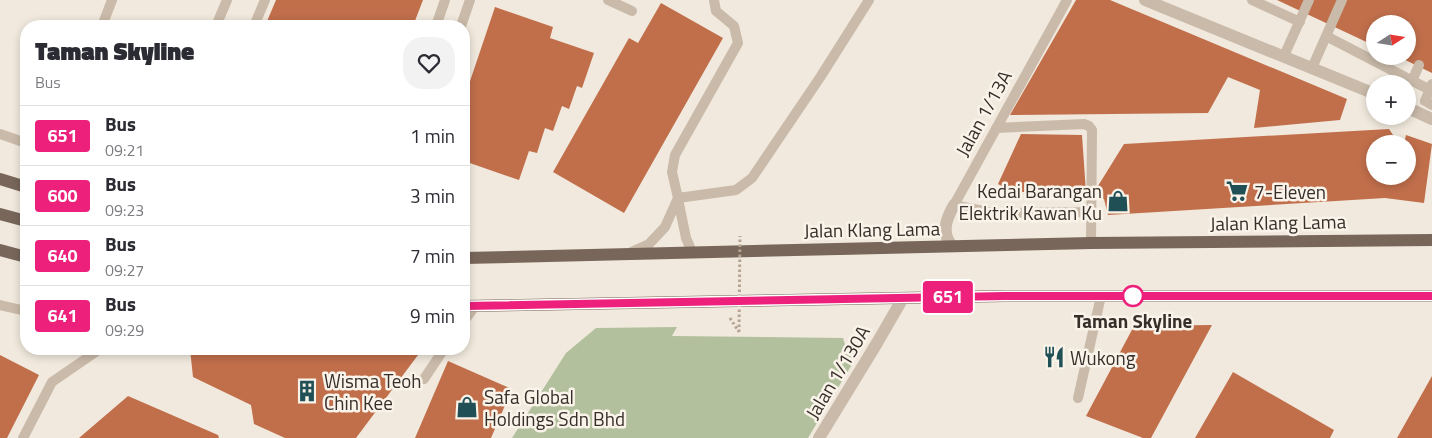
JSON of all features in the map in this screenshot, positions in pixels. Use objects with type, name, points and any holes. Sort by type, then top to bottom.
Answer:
[{"type":"main road","points":[[0,179],[20,185]]},
{"type":"main road","points":[[0,214],[20,219]]},
{"type":"main road","name":"Jalan Klang Lama","points":[[470,258],[1091,243],[1432,240]]},
{"type":"main road","points":[[0,250],[20,255]]},
{"type":"main road","points":[[470,306],[903,298],[1432,296]]},
{"type":"street","points":[[1144,0],[1366,90]]},
{"type":"street","points":[[1416,112],[1432,119]]},
{"type":"street","name":"Jalan 1/13A","points":[[952,246],[946,236],[945,228],[946,220],[954,205]]},
{"type":"street","name":"Jalan 1/130A","points":[[819,438],[878,343],[903,298]]},
{"type":"lane","points":[[104,20],[112,0]]},
{"type":"lane","points":[[218,20],[226,0]]},
{"type":"lane","points":[[257,20],[265,0]]},
{"type":"lane","points":[[438,20],[445,0]]},
{"type":"lane","points":[[463,20],[470,0]]},
{"type":"lane","points":[[608,0],[632,11]]},
{"type":"lane","points":[[700,252],[692,252],[686,238],[672,172],[674,155],[738,43],[734,26],[716,11],[714,0]]},
{"type":"lane","points":[[678,198],[736,190],[752,178],[821,76],[869,0]]},
{"type":"lane","name":"Jalan 1/13A","points":[[954,205],[1067,0]]},
{"type":"lane","points":[[1252,0],[1300,22]]},
{"type":"lane","points":[[1284,56],[1309,0]]},
{"type":"lane","points":[[1312,68],[1342,0]]},
{"type":"lane","points":[[1326,36],[1401,75]]},
{"type":"lane","points":[[1414,75],[1418,65]]},
{"type":"lane","points":[[1416,82],[1431,88],[1425,101],[1432,105]]},
{"type":"lane","points":[[1361,88],[1366,87]]},
{"type":"lane","points":[[996,128],[1084,124],[1089,126],[1093,135],[1091,243]]},
{"type":"lane","points":[[0,134],[20,141]]},
{"type":"lane","points":[[628,254],[649,244],[665,227],[678,198]]},
{"type":"lane","points":[[954,205],[993,213],[1092,212]]},
{"type":"lane","points":[[1078,398],[1101,296]]},
{"type":"lane","points":[[0,305],[20,310]]},
{"type":"lane","points":[[23,438],[52,382],[91,355]]},
{"type":"lane","points":[[424,379],[440,355]]},
{"type":"path","points":[[739,332],[740,236]]},
{"type":"green space","points":[[677,327],[672,336],[843,338],[848,354],[857,356],[808,438],[512,438],[566,353],[596,328]]},
{"type":"building","points":[[276,0],[423,0],[415,20],[268,20]]},
{"type":"building","points":[[1076,0],[1110,0],[1347,99],[1340,120],[1254,128],[1260,90],[1228,77],[1208,113],[1010,115]]},
{"type":"building","points":[[1277,0],[1432,0],[1432,73],[1416,65],[1416,15],[1366,15],[1366,42]]},
{"type":"building","points":[[661,3],[723,38],[624,213],[553,172],[629,38],[638,43]]},
{"type":"building","points":[[495,7],[553,27],[550,38],[594,53],[582,88],[577,86],[569,109],[562,106],[553,131],[545,128],[537,153],[529,151],[519,180],[470,163],[470,81]]},
{"type":"building","points":[[1389,129],[1393,135],[1366,135],[1366,185],[1416,185],[1416,138],[1432,144],[1424,203],[1385,198],[1108,215],[1104,199],[1093,194],[1124,144]]},
{"type":"building","points":[[1021,134],[1082,135],[1086,192],[1012,192],[998,184]]},
{"type":"building","points":[[1212,325],[1151,438],[1143,438],[1086,416],[1134,326]]},
{"type":"building","points":[[0,355],[39,375],[7,438],[0,438]]},
{"type":"building","name":"Wisma Teoh Chin Kee","points":[[191,355],[418,355],[356,438],[285,438],[254,424],[251,405],[193,377]]},
{"type":"building","points":[[448,361],[512,389],[491,438],[415,438]]},
{"type":"building","points":[[1233,372],[1334,430],[1330,438],[1195,438]]},
{"type":"building","points":[[1432,376],[1432,438],[1397,438]]},
{"type":"building","points":[[128,396],[218,435],[219,438],[79,438]]},
{"type":"bus line","name":"651","points":[[470,306],[1005,296],[1432,296]]},
{"type":"place","name":"7-Eleven","points":[[1237,191]]},
{"type":"place","name":"Kedai Barangan Elektrik Kawan Ku","points":[[1118,201]]},
{"type":"place","name":"Taman Skyline","points":[[1133,296]]},
{"type":"place","name":"Wukong","points":[[1054,357]]},
{"type":"place","name":"Wisma Teoh Chin Kee","points":[[307,391]]},
{"type":"place","name":"Safa Global Holdings Sdn Bhd","points":[[467,407]]}]
